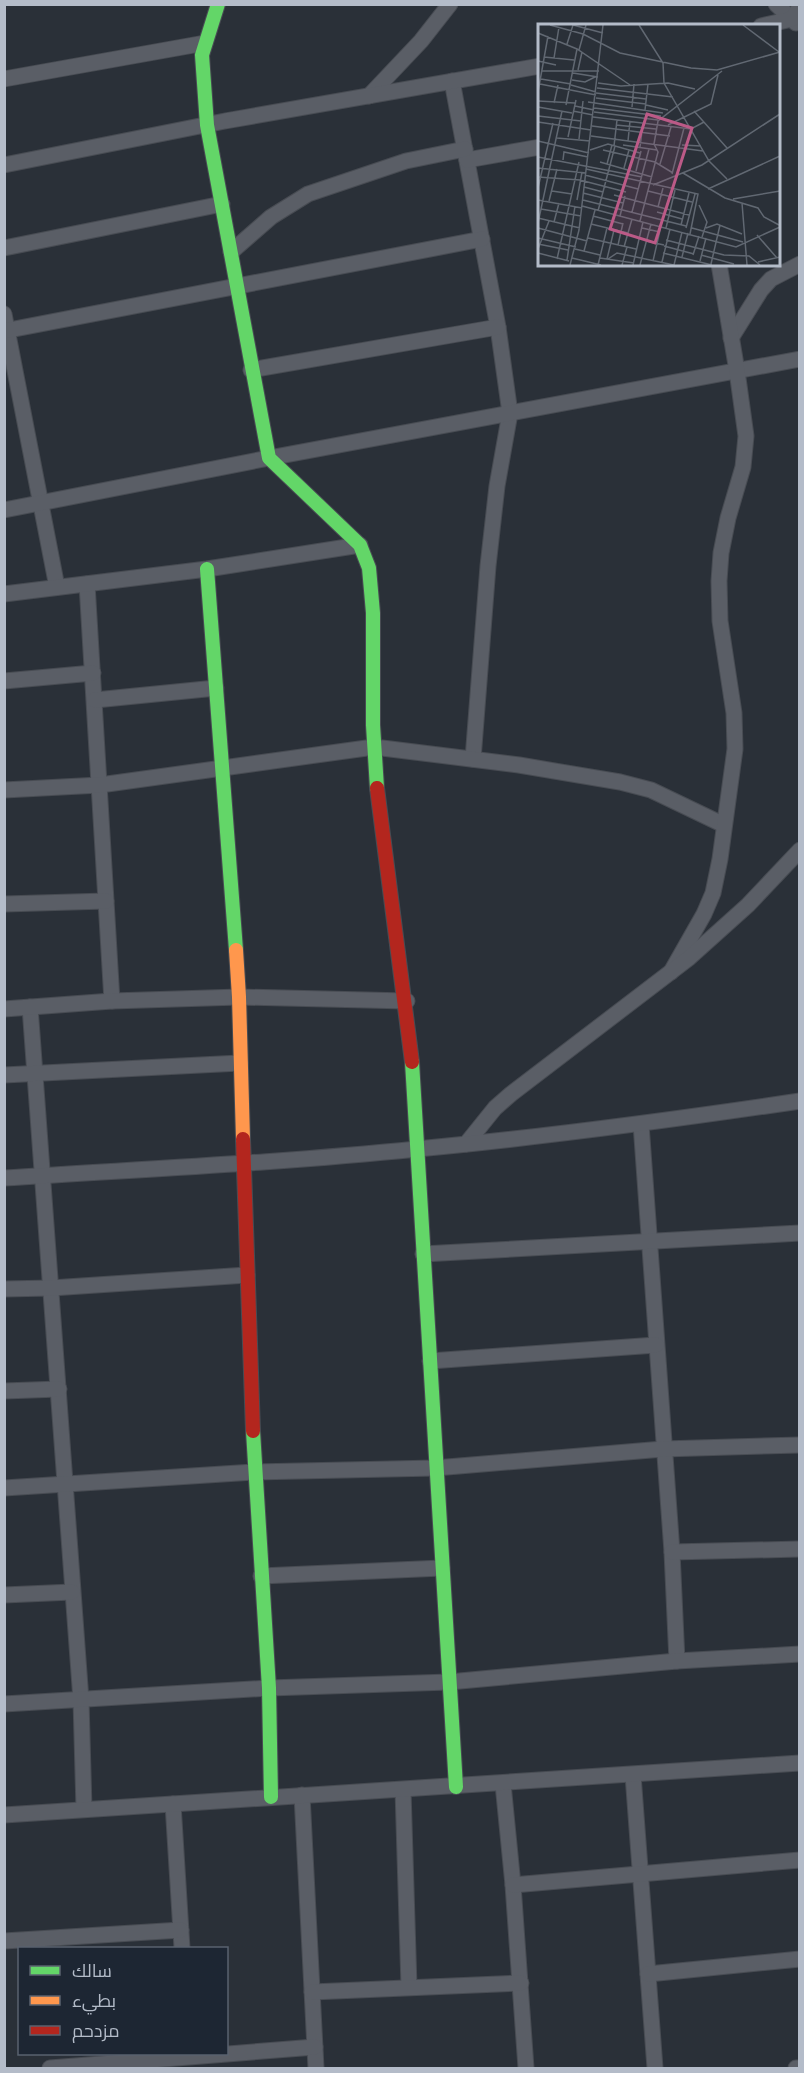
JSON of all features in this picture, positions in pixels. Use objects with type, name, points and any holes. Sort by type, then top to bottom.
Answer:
[{"type":"street","points":[[218,4],[205,43],[202,72],[207,125],[269,458],[360,545],[366,557],[371,582],[374,747],[388,879],[407,1001],[456,1787]]},
{"type":"street","points":[[369,96],[421,41],[450,4]]},
{"type":"street","points":[[776,4],[797,17]]},
{"type":"street","points":[[769,24],[797,17]]},
{"type":"street","points":[[4,79],[205,43]]},
{"type":"street","points":[[4,165],[207,125],[538,66]]},
{"type":"street","points":[[452,81],[498,327],[510,413],[497,486],[488,566],[474,759]]},
{"type":"street","points":[[231,252],[271,217],[308,194],[397,163],[538,147]]},
{"type":"street","points":[[4,248],[222,204]]},
{"type":"street","points":[[6,331],[482,239]]},
{"type":"street","points":[[731,338],[761,290],[771,279],[800,264]]},
{"type":"street","points":[[671,972],[704,914],[713,893],[735,749],[734,713],[720,621],[719,581],[721,553],[743,467],[746,436],[719,266]]},
{"type":"street","points":[[4,314],[57,587]]},
{"type":"street","points":[[251,370],[498,327]]},
{"type":"street","points":[[4,510],[800,359]]},
{"type":"street","points":[[4,594],[207,569],[360,545]]},
{"type":"street","points":[[207,569],[239,997],[254,1472],[269,1688],[271,1797]]},
{"type":"street","points":[[87,584],[111,1001]]},
{"type":"street","points":[[4,681],[93,673]]},
{"type":"street","points":[[95,700],[216,688]]},
{"type":"street","points":[[4,790],[100,785],[374,747],[474,759],[620,782],[651,790],[724,825]]},
{"type":"street","points":[[466,1144],[495,1108],[689,958],[748,905],[800,850]]},
{"type":"street","points":[[4,904],[106,901]]},
{"type":"street","points":[[4,1009],[111,1001],[239,997],[407,1001]]},
{"type":"street","points":[[30,1007],[81,1700],[84,1809]]},
{"type":"street","points":[[4,1075],[240,1063]]},
{"type":"street","points":[[4,1178],[243,1164],[417,1149],[641,1124],[800,1101]]},
{"type":"street","points":[[641,1124],[672,1552],[677,1661]]},
{"type":"street","points":[[423,1254],[800,1233]]},
{"type":"street","points":[[4,1289],[247,1275]]},
{"type":"street","points":[[430,1361],[656,1345]]},
{"type":"street","points":[[4,1391],[59,1389]]},
{"type":"street","points":[[4,1488],[254,1472],[435,1468],[663,1449],[800,1445]]},
{"type":"street","points":[[672,1552],[800,1549]]},
{"type":"street","points":[[261,1576],[442,1568]]},
{"type":"street","points":[[4,1595],[72,1592]]},
{"type":"street","points":[[4,1704],[269,1688],[449,1682],[677,1661],[800,1654]]},
{"type":"street","points":[[4,1815],[800,1763]]},
{"type":"street","points":[[633,1775],[655,2068]]},
{"type":"street","points":[[503,1784],[521,1983],[526,2068]]},
{"type":"street","points":[[403,1790],[409,1987]]},
{"type":"street","points":[[302,1795],[316,2068]]},
{"type":"street","points":[[173,1804],[182,1947]]},
{"type":"street","points":[[513,1885],[800,1860]]},
{"type":"street","points":[[4,1941],[181,1930]]},
{"type":"street","points":[[648,1974],[800,1959]]},
{"type":"street","points":[[312,1992],[521,1983]]},
{"type":"street","points":[[59,2068],[190,2060],[315,2048]]},
{"type":"traffic: fast","points":[[218,4],[202,55],[207,125],[269,458],[360,545],[369,568],[373,613],[373,725],[377,788]]},
{"type":"traffic: fast","points":[[207,569],[236,950]]},
{"type":"traffic: fast","points":[[412,1062],[456,1787]]},
{"type":"traffic: fast","points":[[253,1431],[269,1688],[271,1797]]},
{"type":"traffic: slow","points":[[236,950],[243,1139]]},
{"type":"traffic: jam","points":[[377,788],[412,1062]]},
{"type":"traffic: jam","points":[[243,1139],[253,1431]]}]
